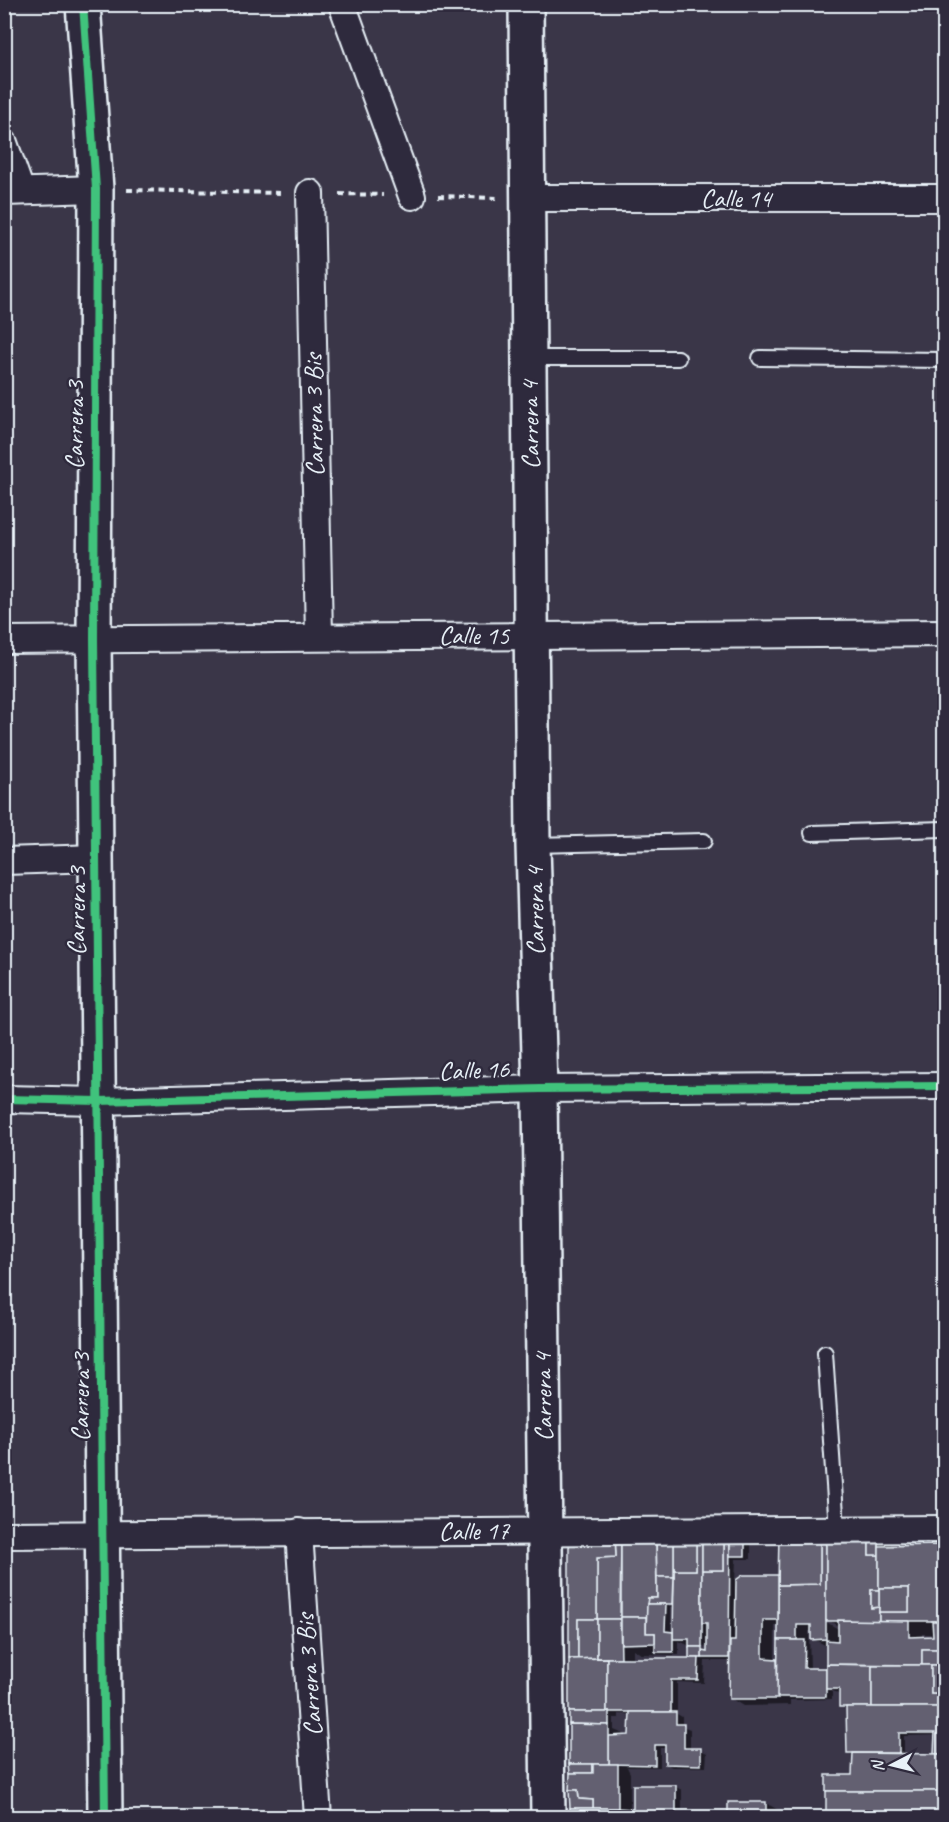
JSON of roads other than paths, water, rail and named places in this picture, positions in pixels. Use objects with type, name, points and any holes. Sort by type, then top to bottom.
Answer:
[{"type":"street","name":"Carrera 3","points":[[83,4],[96,189],[94,639],[105,1818]]},
{"type":"street","points":[[342,4],[412,196]]},
{"type":"street","name":"Carrera 4","points":[[526,4],[533,845],[540,1089],[548,1818]]},
{"type":"street","points":[[4,143],[13,191],[96,189]]},
{"type":"street","name":"Carrera 3 Bis","points":[[310,194],[319,636]]},
{"type":"street","name":"Calle 14","points":[[526,198],[945,198]]},
{"type":"street","name":"Calle 15","points":[[4,640],[945,633]]},
{"type":"street","points":[[4,861],[97,858]]},
{"type":"street","name":"Calle 16","points":[[4,1099],[99,1101],[540,1089],[945,1086]]},
{"type":"street","name":"Calle 17","points":[[4,1535],[945,1529]]},
{"type":"street","name":"Carrera 3 Bis","points":[[299,1533],[318,1818]]},
{"type":"lane","points":[[529,358],[678,358]]},
{"type":"lane","points":[[760,358],[945,360]]},
{"type":"lane","points":[[812,833],[945,829]]},
{"type":"lane","points":[[533,845],[704,841]]},
{"type":"lane","points":[[825,1353],[837,1529]]}]
